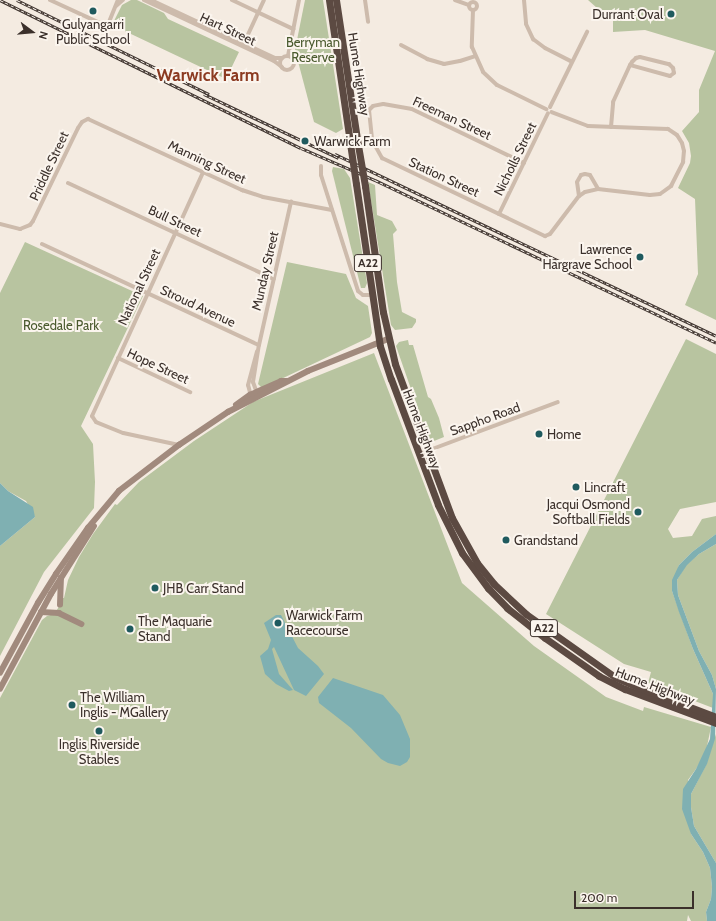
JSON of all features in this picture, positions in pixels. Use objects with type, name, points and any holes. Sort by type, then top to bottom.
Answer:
[{"type":"highway","name":"Hume Highway","points":[[329,0],[379,342],[391,379],[444,519],[462,553],[488,588],[507,608],[547,635],[615,677],[698,713],[716,723]]},
{"type":"highway","name":"Hume Highway","points":[[336,0],[388,339],[395,364],[452,518],[477,563],[507,598],[547,635]]},
{"type":"highway","name":"Hume Highway","points":[[698,713],[716,717]]},
{"type":"main road","points":[[0,673],[38,603],[71,552],[104,508],[119,491],[179,445],[251,397],[388,339]]},
{"type":"main road","points":[[0,688],[61,578],[96,523],[124,488]]},
{"type":"main road","points":[[60,604],[61,578]]},
{"type":"main road","points":[[41,612],[59,613],[82,624]]},
{"type":"street","points":[[50,0],[104,25],[109,22],[118,0]]},
{"type":"street","points":[[116,7],[123,0]]},
{"type":"street","name":"Hart Street","points":[[144,0],[274,61],[282,67]]},
{"type":"street","name":"Hart Street","points":[[151,0],[275,58],[282,58]]},
{"type":"street","points":[[232,0],[293,29]]},
{"type":"street","points":[[244,43],[264,0]]},
{"type":"street","points":[[288,56],[299,0]]},
{"type":"street","points":[[365,0],[368,22]]},
{"type":"street","points":[[455,0],[469,5],[473,10]]},
{"type":"street","points":[[524,0],[526,24],[533,39],[545,48],[572,62]]},
{"type":"street","points":[[469,5],[475,1],[476,6],[473,10],[472,42],[475,56],[483,72],[494,83],[583,125],[668,129],[681,140],[684,158],[671,186],[660,194],[650,195],[598,189],[589,190],[579,196],[577,182],[581,175],[590,175],[598,189]]},
{"type":"street","name":"Nicholls Street","points":[[499,214],[587,32]]},
{"type":"street","points":[[401,44],[417,54],[439,63],[449,64],[475,56]]},
{"type":"street","points":[[288,56],[293,60],[292,67],[287,70],[282,67],[280,62],[282,58],[288,56]]},
{"type":"street","points":[[611,127],[613,102],[630,65],[636,58],[669,64],[674,68],[674,73],[670,76],[630,65]]},
{"type":"street","name":"Freeman Street","points":[[370,108],[383,104],[412,109],[524,163]]},
{"type":"street","name":"Station Street","points":[[370,108],[369,112],[372,140],[382,158],[545,236],[550,234],[579,196]]},
{"type":"street","name":"Manning Street","points":[[80,125],[85,120],[94,120],[253,194],[332,210]]},
{"type":"street","name":"Priddle Street","points":[[0,224],[20,229],[30,225],[37,216],[80,125]]},
{"type":"street","points":[[321,166],[321,175],[358,291],[363,295],[373,295]]},
{"type":"street","name":"National Street","points":[[179,445],[133,436],[96,422],[92,416],[203,172]]},
{"type":"street","name":"Bull Street","points":[[68,183],[274,278]]},
{"type":"street","name":"Munday Street","points":[[257,394],[253,382],[259,345],[291,202]]},
{"type":"street","name":"Stroud Avenue","points":[[42,244],[259,345]]},
{"type":"street","name":"Munday Street","points":[[251,397],[249,381],[253,361],[259,345]]},
{"type":"street","name":"Hope Street","points":[[118,358],[190,392]]},
{"type":"street","name":"Sappho Road","points":[[419,454],[558,402]]},
{"type":"green space","points":[[131,0],[137,0],[164,13],[168,19],[239,52],[226,79],[112,25],[122,5]]},
{"type":"green space","name":"Berryman Reserve","points":[[305,0],[323,0],[343,129],[336,133],[314,122],[295,50]]},
{"type":"green space","points":[[588,0],[716,0],[716,320],[685,305],[698,274],[695,199],[678,188],[690,163],[691,156],[689,143],[682,131],[699,112],[699,90],[715,51],[645,30],[613,32],[613,17],[597,8]]},
{"type":"green space","points":[[333,167],[344,169],[350,178],[367,283],[365,288],[361,288],[332,171]]},
{"type":"green space","points":[[368,182],[375,185],[377,215],[392,221],[397,230],[393,234],[397,282],[402,312],[416,319],[416,322],[412,328],[395,330],[391,325]]},
{"type":"green space","name":"Rosedale Park","points":[[25,242],[143,296],[81,426],[93,444],[95,482],[94,508],[44,572],[0,656],[0,546],[35,517],[26,501],[8,491],[0,483],[0,293]]},
{"type":"green space","points":[[287,262],[346,274],[356,298],[368,306],[372,333],[370,337],[262,388],[258,384]]},
{"type":"green space","name":"Jacqui Osmond Softball Fields","points":[[686,339],[716,354],[716,502],[680,509],[668,529],[673,538],[692,536],[702,519],[716,516],[716,534],[692,552],[679,565],[672,591],[693,649],[713,694],[713,708],[648,683],[651,672],[624,664],[546,614]]},
{"type":"green space","points":[[408,340],[409,345],[413,345],[428,397],[431,399],[439,418],[444,437],[434,441],[428,438],[396,346],[399,342]]},
{"type":"green space","name":"Warwick Farm Racecourse","points":[[374,353],[462,583],[534,646],[606,697],[643,711],[644,707],[711,727],[706,751],[688,780],[691,834],[703,852],[710,868],[712,887],[711,899],[706,912],[707,921],[691,921],[688,915],[687,921],[0,921],[0,698],[42,620],[47,616],[54,614],[63,601],[62,598],[64,598],[68,580],[79,557],[93,534],[115,504],[117,505],[139,482],[194,441],[253,402]]},
{"type":"green space","points":[[716,544],[716,689],[712,675],[699,651],[678,595],[677,580],[686,565],[699,554]]},
{"type":"green space","points":[[716,734],[716,863],[694,826],[691,807],[691,794],[706,765]]},
{"type":"water","points":[[0,483],[8,491],[33,507],[35,517],[0,546]]},
{"type":"water","points":[[716,534],[716,544],[699,554],[687,565],[677,580],[678,595],[699,651],[712,675],[716,689],[715,739],[707,764],[691,794],[691,807],[694,826],[716,863],[716,921],[707,921],[706,912],[711,899],[712,887],[710,868],[703,852],[691,834],[682,809],[683,789],[696,769],[710,739],[713,694],[693,649],[679,612],[672,591],[672,580],[679,565],[692,552]]},
{"type":"water","points":[[276,615],[281,615],[298,648],[318,666],[324,674],[306,696],[294,690],[274,647],[272,649],[279,674],[293,690],[289,691],[276,684],[265,674],[260,656],[268,649],[271,640],[264,623]]},
{"type":"water","points":[[333,678],[383,695],[400,715],[410,739],[410,757],[407,762],[400,766],[388,763],[381,759],[351,728],[319,703],[318,697]]},
{"type":"railway","points":[[0,0],[301,148],[375,180],[716,343]]},
{"type":"railway","points":[[17,0],[209,94]]},
{"type":"railway","points":[[204,94],[339,158]]},
{"type":"railway","points":[[335,154],[716,336]]},
{"type":"place","name":"Gulyangarri Public School","points":[[93,11]]},
{"type":"place","name":"Durrant Oval","points":[[671,14]]},
{"type":"place","name":"Warwick Farm","points":[[305,141]]},
{"type":"place","name":"Lawrence Hargrave School","points":[[640,257]]},
{"type":"place","name":"Home","points":[[539,434]]},
{"type":"place","name":"Lincraft","points":[[576,487]]},
{"type":"place","name":"Jacqui Osmond Softball Fields","points":[[638,512]]},
{"type":"place","name":"Grandstand","points":[[506,540]]},
{"type":"place","name":"JHB Carr Stand","points":[[155,588]]},
{"type":"place","name":"Warwick Farm Racecourse","points":[[278,623]]},
{"type":"place","name":"The Maquarie Stand","points":[[130,629]]},
{"type":"place","name":"The William Inglis - MGallery","points":[[72,705]]},
{"type":"place","name":"Inglis Riverside Stables","points":[[99,731]]},
{"type":"district","name":"Warwick Farm","points":[[208,76]]}]
